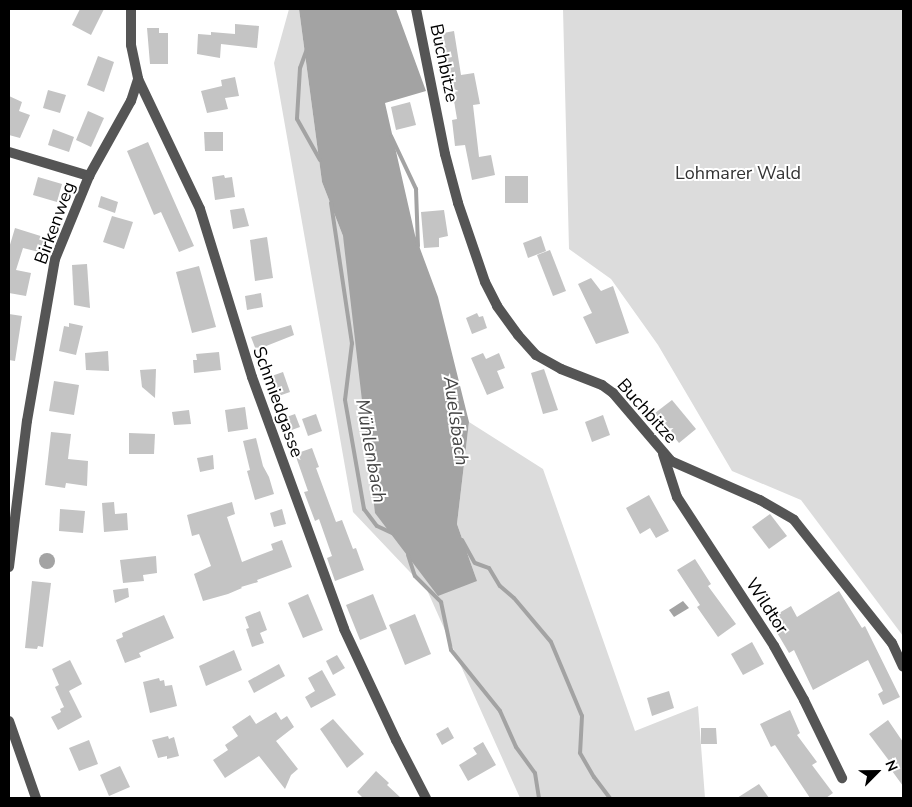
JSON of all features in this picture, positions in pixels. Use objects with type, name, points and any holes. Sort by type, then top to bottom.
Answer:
[{"type":"street","name":"Schmiedgasse","points":[[131,9],[131,45],[138,79],[200,209],[252,377],[344,629],[396,740],[426,798]]},
{"type":"street","name":"Buchbitze","points":[[416,9],[445,154],[458,203],[485,282],[497,306],[518,335],[536,355],[561,369],[602,385],[614,393],[671,461],[760,500],[794,520],[892,643],[903,667]]},
{"type":"street","name":"Birkenweg","points":[[9,567],[27,421],[55,259],[89,176],[131,101],[138,79]]},
{"type":"street","points":[[9,152],[89,176]]},
{"type":"street","name":"Wildtor","points":[[663,453],[677,497],[774,646],[804,700],[842,778]]},
{"type":"street","points":[[9,721],[36,798]]},
{"type":"green space","points":[[289,9],[299,9],[322,182],[477,581],[457,524],[469,422],[543,469],[635,731],[698,706],[705,798],[520,798],[427,590],[353,512],[274,63]]},
{"type":"green space","name":"Lohmarer Wald","points":[[563,9],[903,9],[903,636],[801,500],[732,471],[658,345],[611,279],[569,249]]},
{"type":"water","points":[[299,9],[396,9],[426,91],[385,103],[415,235],[438,297],[469,422],[457,524],[477,581],[438,596],[375,513],[343,236],[322,182]]},
{"type":"water","points":[[47,553],[53,555],[55,561],[53,567],[47,569],[41,567],[39,561],[41,555]]},
{"type":"water","points":[[683,601],[689,608],[674,617],[669,610]]},
{"type":"building","points":[[80,9],[104,9],[91,35],[72,25]]},
{"type":"building","points":[[235,24],[259,26],[257,48],[221,44],[220,58],[197,54],[198,34],[211,35],[211,32],[235,34]]},
{"type":"building","points":[[147,28],[159,28],[159,33],[168,33],[168,64],[150,64]]},
{"type":"building","points":[[454,31],[461,75],[474,73],[480,104],[473,105],[479,157],[491,155],[495,175],[472,180],[465,145],[455,146],[452,120],[457,119],[447,59],[443,60],[438,34]]},
{"type":"building","points":[[98,56],[114,62],[104,92],[87,85]]},
{"type":"building","points":[[235,77],[239,96],[225,98],[228,109],[207,113],[201,91],[222,86],[221,80]]},
{"type":"building","points":[[48,90],[66,95],[60,113],[43,108]]},
{"type":"building","points":[[9,96],[22,102],[19,111],[30,115],[20,138],[9,135]]},
{"type":"building","points":[[410,102],[416,125],[396,130],[391,107]]},
{"type":"building","points":[[88,111],[104,118],[91,147],[76,140]]},
{"type":"building","points":[[53,129],[74,137],[69,152],[48,145]]},
{"type":"building","points":[[204,132],[223,132],[223,151],[205,151]]},
{"type":"building","points":[[148,142],[194,246],[179,252],[161,212],[154,215],[127,151]]},
{"type":"building","points":[[224,175],[225,178],[232,177],[235,197],[215,200],[212,177]]},
{"type":"building","points":[[505,176],[528,176],[528,203],[505,203]]},
{"type":"building","points":[[38,177],[62,184],[57,202],[33,195]]},
{"type":"building","points":[[101,196],[118,202],[115,213],[98,207]]},
{"type":"building","points":[[244,208],[249,226],[233,229],[230,210]]},
{"type":"building","points":[[444,210],[448,236],[439,238],[439,247],[424,248],[421,212]]},
{"type":"building","points":[[112,216],[133,222],[124,249],[103,242]]},
{"type":"building","points":[[15,228],[47,238],[43,253],[23,248],[16,270],[31,273],[26,296],[9,293],[9,248]]},
{"type":"building","points":[[541,236],[546,251],[528,258],[523,243]]},
{"type":"building","points":[[267,237],[273,278],[255,281],[250,240]]},
{"type":"building","points":[[550,250],[566,291],[553,296],[537,255]]},
{"type":"building","points":[[87,264],[90,308],[74,305],[72,265]]},
{"type":"building","points":[[199,266],[216,327],[192,333],[176,272]]},
{"type":"building","points":[[591,278],[601,291],[613,286],[629,333],[596,344],[583,317],[592,313],[578,284]]},
{"type":"building","points":[[261,293],[263,307],[247,310],[245,296]]},
{"type":"building","points":[[477,313],[479,317],[483,316],[487,328],[472,334],[466,318]]},
{"type":"building","points":[[9,314],[22,316],[15,361],[9,360]]},
{"type":"building","points":[[69,323],[83,326],[76,355],[59,351],[64,326],[69,327]]},
{"type":"building","points":[[291,325],[294,335],[256,350],[251,337]]},
{"type":"building","points":[[108,351],[109,371],[86,370],[85,353]]},
{"type":"building","points":[[219,352],[221,370],[194,373],[193,360],[197,360],[196,354]]},
{"type":"building","points":[[483,353],[486,359],[499,353],[505,368],[497,371],[504,388],[487,395],[471,358]]},
{"type":"building","points":[[156,369],[155,398],[142,387],[140,370]]},
{"type":"building","points":[[544,369],[558,410],[543,414],[531,373]]},
{"type":"building","points":[[283,372],[290,392],[273,398],[266,378]]},
{"type":"building","points":[[54,381],[79,385],[74,415],[49,411]]},
{"type":"building","points":[[672,400],[696,429],[679,443],[655,413]]},
{"type":"building","points":[[245,407],[248,429],[228,432],[225,410]]},
{"type":"building","points":[[189,410],[191,424],[174,425],[172,412]]},
{"type":"building","points":[[295,414],[300,427],[286,432],[281,419]]},
{"type":"building","points":[[316,414],[322,431],[308,436],[302,419]]},
{"type":"building","points":[[603,415],[610,435],[592,442],[585,422]]},
{"type":"building","points":[[51,432],[71,434],[68,459],[88,461],[87,486],[66,483],[65,488],[45,485]]},
{"type":"building","points":[[129,433],[155,434],[154,454],[129,454]]},
{"type":"building","points":[[256,438],[263,466],[269,477],[274,494],[255,500],[247,471],[250,470],[243,441]]},
{"type":"building","points":[[312,448],[319,467],[316,468],[336,522],[342,520],[353,549],[356,548],[364,570],[335,581],[327,558],[332,556],[319,519],[315,521],[304,492],[308,491],[295,454]]},
{"type":"building","points":[[213,455],[214,469],[200,472],[197,458]]},
{"type":"building","points":[[649,495],[669,531],[656,538],[650,528],[640,534],[626,508]]},
{"type":"building","points":[[114,502],[115,514],[127,513],[128,530],[104,532],[102,503]]},
{"type":"building","points":[[232,502],[235,514],[227,517],[242,562],[273,550],[271,544],[282,540],[292,567],[257,580],[258,582],[241,587],[228,594],[203,601],[194,574],[211,566],[199,534],[192,536],[187,515]]},
{"type":"building","points":[[60,509],[85,511],[83,533],[59,531]]},
{"type":"building","points":[[282,509],[286,524],[274,527],[270,513]]},
{"type":"building","points":[[770,514],[787,536],[769,549],[752,527]]},
{"type":"building","points":[[156,556],[157,573],[143,575],[144,581],[123,583],[120,560]]},
{"type":"building","points":[[695,559],[711,584],[708,586],[736,624],[718,637],[697,607],[700,605],[677,570]]},
{"type":"building","points":[[32,581],[51,583],[43,647],[38,646],[37,649],[25,648]]},
{"type":"building","points":[[128,588],[129,597],[115,603],[113,590]]},
{"type":"building","points":[[839,591],[862,628],[865,626],[900,697],[883,705],[878,694],[883,691],[868,660],[813,690],[794,650],[789,653],[769,619],[791,606],[797,617]]},
{"type":"building","points":[[308,594],[323,630],[303,638],[288,603]]},
{"type":"building","points":[[373,594],[387,629],[360,640],[346,605]]},
{"type":"building","points":[[260,611],[267,630],[260,633],[264,643],[252,647],[246,629],[249,628],[245,617]]},
{"type":"building","points":[[415,614],[431,654],[405,665],[389,625]]},
{"type":"building","points":[[164,615],[174,638],[139,653],[141,657],[125,663],[116,640],[123,637],[122,633]]},
{"type":"building","points":[[752,642],[764,664],[743,675],[731,654]]},
{"type":"building","points":[[234,650],[242,670],[206,686],[199,666]]},
{"type":"building","points":[[337,655],[345,668],[333,675],[326,661]]},
{"type":"building","points":[[70,660],[82,684],[69,691],[82,717],[58,730],[51,717],[61,712],[60,709],[64,707],[55,687],[59,685],[52,669]]},
{"type":"building","points":[[279,664],[285,676],[254,693],[248,681]]},
{"type":"building","points":[[322,670],[336,695],[311,708],[305,697],[315,691],[308,678]]},
{"type":"building","points":[[159,678],[160,681],[164,680],[165,686],[172,685],[177,706],[150,713],[143,682]]},
{"type":"building","points":[[669,691],[674,708],[652,716],[647,698]]},
{"type":"building","points":[[790,710],[800,733],[797,735],[817,762],[812,765],[833,793],[826,798],[810,798],[775,745],[771,747],[760,724]]},
{"type":"building","points":[[276,712],[281,720],[287,716],[294,727],[276,741],[298,769],[291,775],[285,789],[259,756],[225,778],[213,760],[228,750],[225,745],[238,736],[232,727],[250,715],[256,724]]},
{"type":"building","points":[[333,719],[364,754],[347,768],[320,729]]},
{"type":"building","points":[[888,720],[903,742],[903,786],[887,764],[890,762],[869,734]]},
{"type":"building","points":[[448,727],[454,738],[442,745],[436,734]]},
{"type":"building","points":[[701,728],[716,728],[717,744],[701,744]]},
{"type":"building","points":[[168,736],[169,739],[174,737],[179,756],[167,759],[167,756],[158,758],[152,740]]},
{"type":"building","points":[[89,740],[98,764],[79,771],[69,748]]},
{"type":"building","points":[[483,742],[496,765],[468,781],[459,765],[477,754],[473,748]]},
{"type":"building","points":[[120,766],[130,787],[109,796],[100,775]]},
{"type":"building","points":[[376,771],[401,798],[363,798],[357,792]]},
{"type":"building","points":[[759,784],[769,798],[737,798]]},
{"type":"waterway","name":"Mühlenbach","points":[[307,49],[300,68],[297,119],[320,160]]},
{"type":"waterway","name":"Auelsbach","points":[[391,136],[416,189],[418,246]]},
{"type":"waterway","name":"Mühlenbach","points":[[331,203],[352,343],[345,400],[364,509],[377,526],[392,533]]},
{"type":"waterway","name":"Auelsbach","points":[[462,540],[475,563],[489,568],[500,586],[514,598],[551,642],[582,716],[580,753],[594,777],[610,798]]},
{"type":"waterway","name":"Mühlenbach","points":[[408,555],[415,576],[441,602],[451,650],[500,711],[516,747],[535,773],[539,798]]}]
